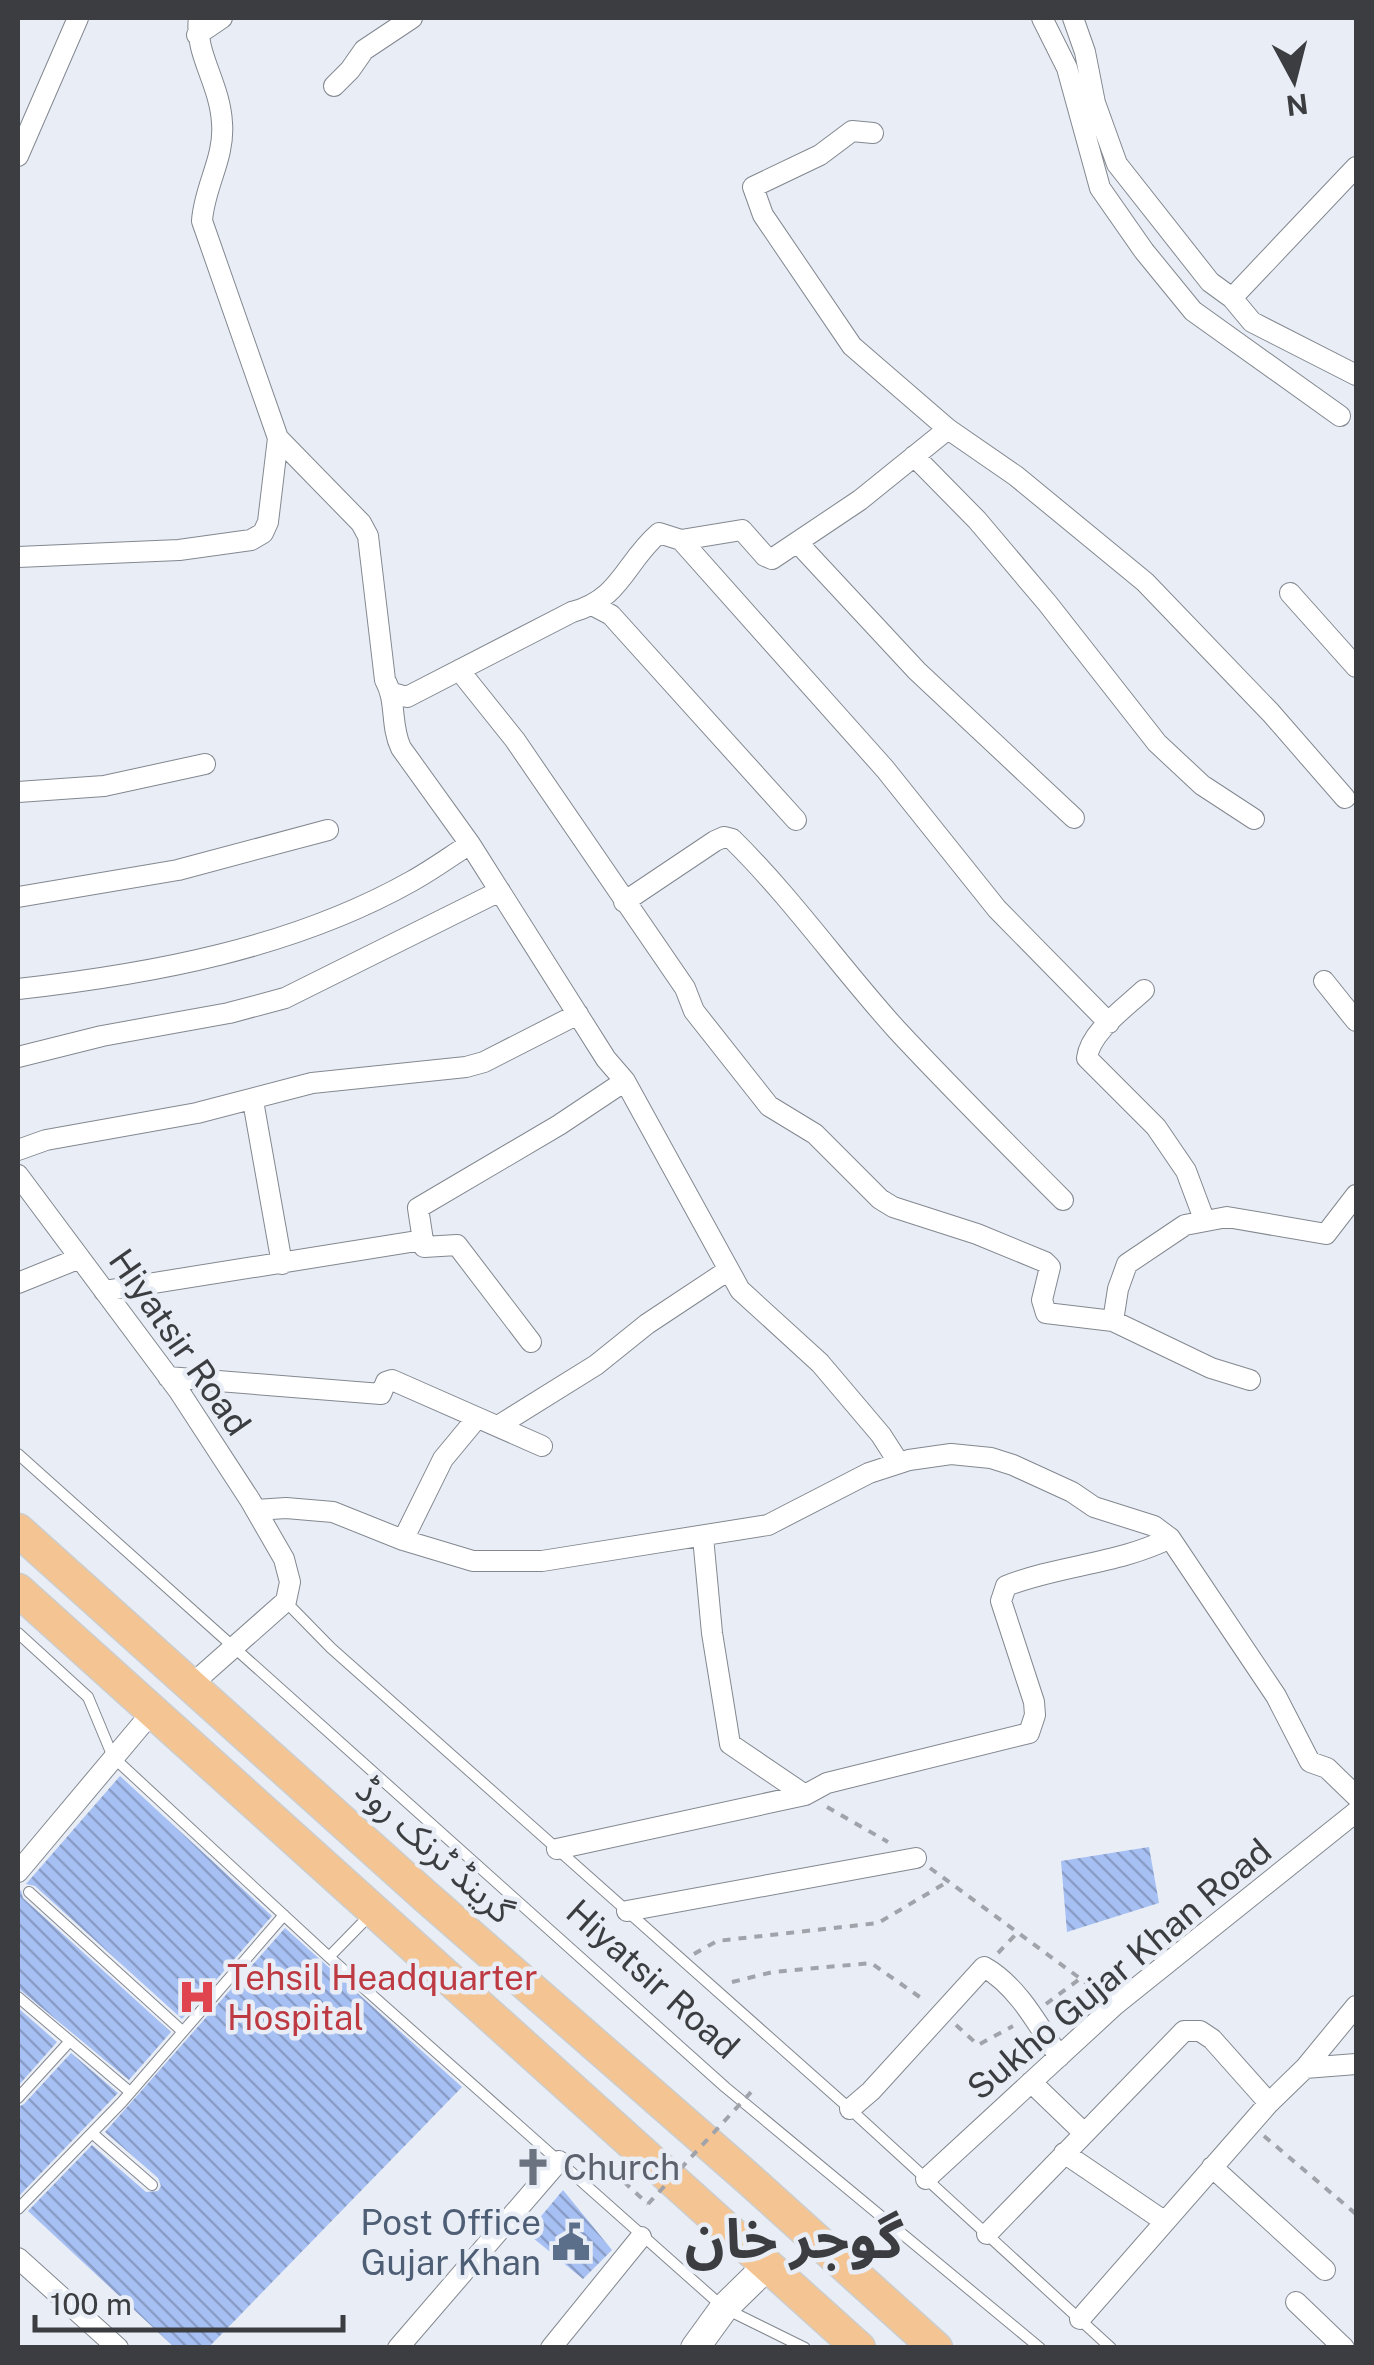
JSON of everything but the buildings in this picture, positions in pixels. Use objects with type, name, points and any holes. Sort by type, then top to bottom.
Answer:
[{"type":"highway","name":"گرینڈ ٹرنک روڈ","points":[[18,1530],[936,2348]]},
{"type":"highway","points":[[18,1590],[859,2348]]},
{"type":"main road","points":[[695,2348],[724,2308],[768,2265]]},
{"type":"street","points":[[18,156],[78,18]]},
{"type":"street","points":[[222,18],[198,26],[217,88],[222,123],[222,143],[203,202],[202,221],[278,438],[361,523],[368,536],[385,680],[392,693],[394,734],[470,844],[606,1059],[625,1080],[740,1290],[791,1334],[849,1395],[900,1463]]},
{"type":"street","points":[[334,86],[364,50],[412,18]]},
{"type":"street","points":[[1042,18],[1091,123],[1117,164],[1210,282],[1232,298],[1244,332],[1340,416]]},
{"type":"street","points":[[1073,18],[1100,188],[1144,251],[1192,311],[1356,375]]},
{"type":"street","points":[[873,134],[852,131],[820,155],[754,187],[753,194],[852,346],[948,428],[1016,476],[1145,582],[1272,713],[1345,798]]},
{"type":"street","points":[[1232,298],[1356,167]]},
{"type":"street","points":[[681,540],[742,530],[764,556],[772,559],[860,500],[948,428]]},
{"type":"street","points":[[18,557],[179,550],[251,540],[263,534],[268,522],[278,438]]},
{"type":"street","points":[[914,456],[977,520],[1157,743],[1202,786],[1254,819]]},
{"type":"street","points":[[392,693],[407,698],[572,612],[594,606],[659,532],[681,540],[885,769],[986,896],[1109,1023]]},
{"type":"street","points":[[797,542],[917,671],[1074,818]]},
{"type":"street","points":[[1290,593],[1356,667]]},
{"type":"street","points":[[594,606],[611,614],[796,820]]},
{"type":"street","points":[[460,670],[515,740],[685,988],[694,1012],[769,1106],[815,1134],[859,1180],[894,1207],[977,1234],[1045,1262],[1050,1267],[1042,1300],[1046,1313],[1114,1321],[1211,1368],[1250,1380]]},
{"type":"street","points":[[18,792],[104,786],[206,764]]},
{"type":"street","points":[[18,898],[178,870],[328,830]]},
{"type":"street","points":[[624,902],[716,841],[732,839],[778,884],[897,1030],[1064,1200]]},
{"type":"street","points":[[18,989],[102,980],[194,961],[283,935],[338,916],[410,882],[470,844]]},
{"type":"street","points":[[18,1057],[285,998],[500,892]]},
{"type":"street","points":[[1324,980],[1356,1021]]},
{"type":"street","points":[[1144,990],[1109,1023],[1089,1047],[1087,1058],[1156,1127],[1186,1171],[1204,1219]]},
{"type":"street","points":[[18,1150],[46,1140],[253,1102],[312,1084],[466,1067],[484,1062],[578,1014]]},
{"type":"street","points":[[531,1342],[457,1245],[424,1247],[418,1208],[559,1125],[625,1080]]},
{"type":"street","points":[[253,1102],[282,1264]]},
{"type":"street","name":"Hiyatsir Road","points":[[18,1174],[168,1377],[256,1510],[284,1560],[290,1582],[286,1601]]},
{"type":"street","points":[[1114,1321],[1118,1289],[1127,1264],[1174,1230],[1204,1219],[1248,1218],[1326,1234],[1356,1195]]},
{"type":"street","points":[[104,1291],[423,1240]]},
{"type":"street","points":[[18,1283],[80,1258]]},
{"type":"street","points":[[498,1426],[596,1365],[647,1324],[728,1271]]},
{"type":"street","points":[[168,1377],[380,1394],[386,1382],[392,1380],[542,1446]]},
{"type":"street","points":[[403,1540],[443,1459],[478,1418]]},
{"type":"street","points":[[256,1510],[333,1512],[403,1540],[473,1561],[542,1561],[768,1525],[869,1473],[900,1463],[951,1454],[991,1458],[1072,1492],[1094,1508],[1154,1526],[1170,1538],[1276,1696],[1310,1762],[1327,1768],[1356,1796]]},
{"type":"street","points":[[703,1536],[712,1633],[730,1744],[805,1795]]},
{"type":"street","points":[[557,1849],[805,1795],[827,1784],[1028,1733],[1035,1715],[1034,1702],[1002,1602],[1006,1586],[1047,1572],[1147,1550],[1170,1538]]},
{"type":"street","points":[[191,1685],[286,1601]]},
{"type":"street","points":[[18,1872],[153,1712]]},
{"type":"street","name":"Sukho Gujar Khan Road","points":[[926,2178],[1115,2005],[1356,1812]]},
{"type":"street","points":[[627,1911],[916,1858]]},
{"type":"street","points":[[850,2109],[872,2091],[984,1966],[1032,2014],[1059,2057]]},
{"type":"street","points":[[1080,2319],[1356,2006]]},
{"type":"street","points":[[986,2234],[1184,2030],[1200,2031],[1212,2038],[1269,2103]]},
{"type":"street","points":[[1305,2068],[1356,2064]]},
{"type":"street","points":[[1031,2082],[1084,2133]]},
{"type":"street","points":[[1064,2153],[1164,2222]]},
{"type":"street","points":[[398,2348],[558,2161]]},
{"type":"street","points":[[1212,2167],[1326,2270]]},
{"type":"street","points":[[550,2348],[641,2237]]},
{"type":"street","points":[[18,2258],[118,2348]]},
{"type":"street","points":[[1296,2302],[1344,2348]]},
{"type":"lane","name":"Hiyatsir Road","points":[[18,1454],[724,2087],[1040,2348]]},
{"type":"lane","points":[[286,1601],[331,1648],[850,2109],[1111,2348]]},
{"type":"lane","points":[[18,1633],[88,1697],[113,1757],[329,1957],[724,2308],[805,2348]]},
{"type":"lane","points":[[29,1892],[180,2030]]},
{"type":"lane","points":[[329,1957],[375,1910]]},
{"type":"lane","points":[[18,2208],[130,2092],[284,1915]]},
{"type":"lane","points":[[18,1997],[130,2092]]},
{"type":"lane","points":[[18,2098],[70,2041]]},
{"type":"lane","points":[[92,2132],[152,2185]]},
{"type":"path","points":[[805,1795],[916,1858],[1115,2005]]},
{"type":"path","points":[[683,1960],[717,1941],[878,1923],[949,1881]]},
{"type":"path","points":[[984,1966],[1019,1931]]},
{"type":"path","points":[[713,1987],[773,1972],[870,1963],[942,2013],[978,2046],[1032,2014],[1081,1978]]},
{"type":"path","points":[[594,2192],[610,2169],[648,2204],[753,2090]]},
{"type":"path","points":[[1250,2124],[1356,2214]]},
{"type":"place","name":"Tehsil Headquarter Hospital","points":[[197,1997]]},
{"type":"place","name":"Church","points":[[533,2167]]},
{"type":"place","name":"Post Office Gujar Khan","points":[[571,2242]]},
{"type":"district","name":"گوجر خان","points":[[794,2238]]}]
